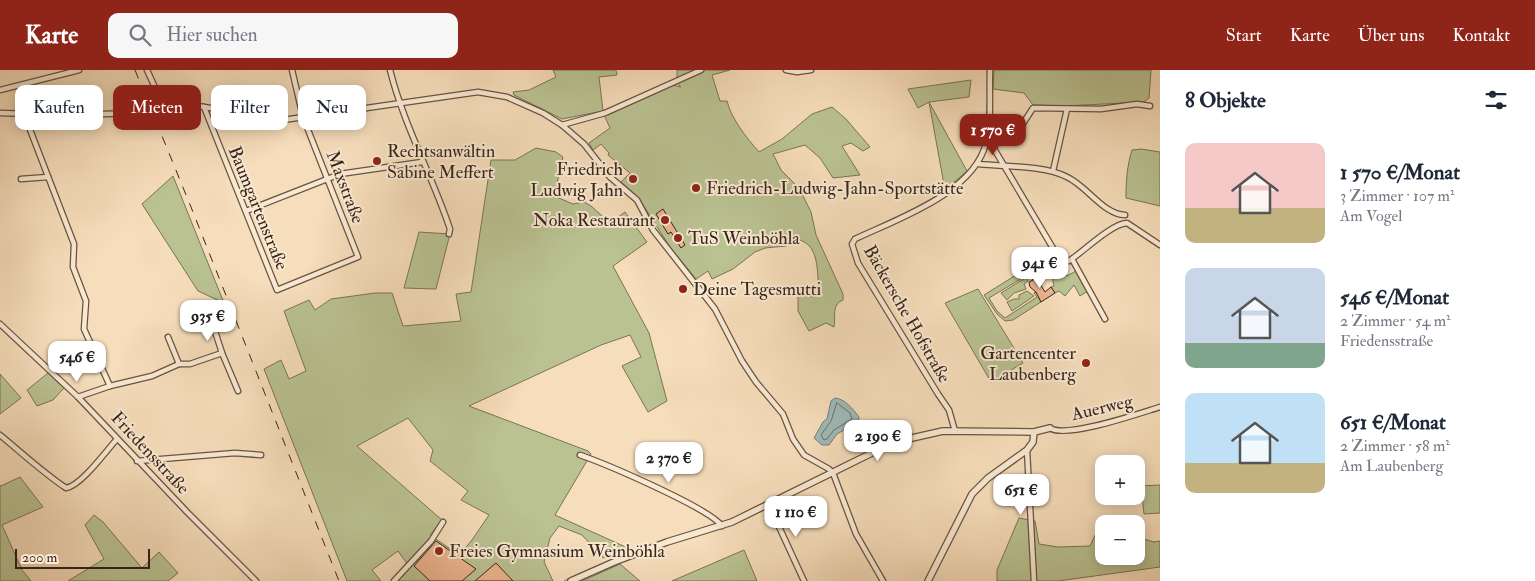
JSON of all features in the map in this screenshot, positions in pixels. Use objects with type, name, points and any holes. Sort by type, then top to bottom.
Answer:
[{"type":"street","points":[[0,90],[79,70]]},
{"type":"street","points":[[147,70],[154,85]]},
{"type":"street","name":"Maxstraße","points":[[292,70],[298,96]]},
{"type":"street","points":[[390,70],[398,102],[448,222],[449,234]]},
{"type":"street","points":[[562,125],[604,113],[700,70]]},
{"type":"street","points":[[786,70],[797,72],[811,70]]},
{"type":"street","points":[[990,70],[988,133],[990,142],[1057,255],[1064,261],[1072,260],[1114,228],[1128,223],[1160,245]]},
{"type":"street","points":[[366,107],[478,92],[507,97],[562,125],[581,141],[610,177],[637,200],[653,230],[715,309],[742,361],[756,382],[783,414],[793,439],[804,455],[829,468],[833,473],[856,534],[884,581]]},
{"type":"street","points":[[988,133],[1022,125],[1033,108],[1101,109],[1142,104],[1150,106]]},
{"type":"street","points":[[201,106],[274,120],[298,118]]},
{"type":"street","name":"Baumgartenstraße","points":[[204,107],[277,290]]},
{"type":"street","points":[[1054,171],[1067,109]]},
{"type":"street","points":[[0,113],[15,114]]},
{"type":"street","points":[[30,130],[74,244],[73,267],[86,301],[84,329],[110,386]]},
{"type":"street","name":"Maxstraße","points":[[277,290],[358,256],[308,130]]},
{"type":"street","points":[[988,133],[979,164],[1054,171],[1079,183],[1102,206],[1118,215],[1124,215]]},
{"type":"street","points":[[246,211],[340,174],[422,162]]},
{"type":"street","name":"Bäckersche Hofstraße","points":[[955,431],[949,410],[858,263],[852,244],[855,239],[925,208],[954,187],[979,164]]},
{"type":"street","points":[[21,179],[48,177]]},
{"type":"street","points":[[1072,260],[1105,319]]},
{"type":"street","name":"Friedensstraße","points":[[0,324],[78,397],[116,439],[256,581]]},
{"type":"street","points":[[213,325],[222,353],[238,391]]},
{"type":"street","points":[[168,337],[179,364]]},
{"type":"street","points":[[78,397],[110,386],[152,376],[179,364],[190,364],[222,353]]},
{"type":"street","name":"Auerweg","points":[[1050,428],[1061,431],[1104,424],[1160,407]]},
{"type":"street","points":[[571,581],[667,542],[722,526],[769,505],[892,444],[932,433],[955,431],[1034,432],[1050,428]]},
{"type":"street","points":[[928,581],[972,494],[988,478],[1027,450],[1034,442],[1034,432]]},
{"type":"street","points":[[0,435],[29,458],[40,470],[66,488],[70,488],[80,480],[116,439]]},
{"type":"street","points":[[1027,450],[1034,581]]},
{"type":"street","points":[[137,460],[229,454],[261,455]]},
{"type":"street","points":[[580,455],[692,506],[718,520],[722,526]]},
{"type":"street","points":[[769,505],[804,581]]},
{"type":"street","points":[[394,581],[431,541],[443,522]]},
{"type":"green space","points":[[553,70],[616,70],[617,75],[599,77],[603,111],[562,119],[514,95],[513,92],[529,90],[556,77]]},
{"type":"green space","name":"Friedrich-Ludwig-Jahn-Sportstätte","points":[[677,70],[730,70],[712,75],[720,101],[727,101],[736,122],[759,152],[782,139],[812,114],[832,107],[846,119],[870,147],[863,151],[851,143],[842,146],[860,175],[833,178],[820,158],[805,145],[773,154],[781,170],[799,188],[811,212],[816,235],[843,294],[843,300],[835,308],[834,327],[826,323],[809,331],[798,311],[798,297],[803,295],[815,297],[819,290],[814,255],[805,242],[799,240],[786,246],[765,248],[755,252],[733,269],[712,279],[708,271],[696,279],[670,247],[638,197],[621,182],[630,173],[608,155],[609,153],[601,144],[593,150],[589,143],[610,128],[604,115],[673,85],[681,87],[677,83]]},
{"type":"green space","points":[[994,70],[1151,70],[1149,98],[1144,102],[1064,106],[1033,105],[1024,93],[993,89]]},
{"type":"green space","points":[[971,80],[969,97],[929,102],[918,108],[908,89]]},
{"type":"green space","points":[[929,102],[967,171],[945,190]]},
{"type":"green space","points":[[536,148],[556,152],[563,157],[554,196],[573,204],[584,202],[610,223],[625,212],[647,242],[613,266],[649,333],[667,401],[648,412],[622,366],[641,357],[630,335],[601,345],[469,406],[588,451],[591,454],[555,515],[630,549],[603,558],[582,535],[559,526],[550,538],[544,562],[553,581],[400,581],[410,568],[398,551],[372,570],[381,581],[347,581],[264,369],[281,360],[289,379],[306,371],[284,311],[309,300],[315,310],[331,299],[375,293],[392,293],[403,326],[461,321],[456,294],[471,292],[491,160],[515,160]],"holes":[[[408,418],[433,450],[430,461],[468,491],[461,500],[489,515],[459,555],[430,535],[442,520],[357,446]]]},
{"type":"green space","points":[[1141,149],[1160,152],[1160,206],[1126,198],[1127,174],[1132,150]]},
{"type":"green space","points":[[173,176],[224,303],[198,291],[142,204]]},
{"type":"green space","points":[[419,232],[450,234],[436,289],[404,288]]},
{"type":"green space","points":[[1051,253],[1059,266],[1053,272],[1040,271],[1044,267],[1041,258]]},
{"type":"green space","points":[[1029,267],[1033,272],[1028,272],[1024,277],[989,298],[997,311],[1005,318],[1037,297],[1035,292],[1042,295],[1038,297],[1041,302],[1013,320],[1005,321],[997,314],[984,295]]},
{"type":"green space","points":[[1061,269],[1067,276],[1076,271],[1088,291],[1080,296],[1074,285],[1065,296],[1059,291],[1055,293],[1051,287],[1054,286],[1052,277]]},
{"type":"green space","points":[[1027,277],[1028,281],[1024,284],[1026,289],[1014,293],[1007,300],[1001,293]]},
{"type":"green space","points":[[978,289],[1023,363],[991,382],[945,303]]},
{"type":"green space","points":[[1027,291],[1034,296],[1012,311],[1007,302],[1019,299],[1019,295]]},
{"type":"green space","points":[[48,373],[64,388],[53,400],[37,406],[27,390]]},
{"type":"green space","points":[[0,374],[21,398],[0,414]]},
{"type":"green space","points":[[20,477],[43,507],[2,525],[22,570],[31,581],[0,581],[0,485]]},
{"type":"green space","points":[[1160,485],[1160,513],[1144,514],[1145,486]]},
{"type":"green space","points":[[94,515],[103,522],[142,568],[159,552],[178,573],[168,581],[68,581],[104,559],[85,525]]},
{"type":"green space","points":[[1019,518],[1035,521],[1039,544],[1058,547],[1090,546],[1095,535],[1095,565],[1145,565],[1145,540],[1154,542],[1160,541],[1160,567],[1058,581],[997,581],[997,570]]},
{"type":"green space","points":[[744,550],[757,581],[672,581]]},
{"type":"green space","points":[[620,564],[640,581],[582,581]]},
{"type":"water","points":[[835,398],[842,400],[851,408],[859,417],[858,422],[837,434],[829,445],[822,445],[814,438],[823,422],[827,419],[831,401]]},
{"type":"building","name":"Noka Restaurant","points":[[663,209],[685,245],[681,248],[671,232],[668,234],[656,214]]},
{"type":"building","points":[[1034,274],[1045,292],[1051,287],[1055,293],[1041,302],[1036,292],[1030,287],[1029,282],[1033,280],[1031,277]]},
{"type":"building","points":[[436,541],[476,569],[462,581],[430,581],[414,566]]},
{"type":"building","points":[[496,563],[513,581],[475,581]]},
{"type":"waterway","points":[[728,520],[736,517]]},
{"type":"waterway","points":[[564,581],[660,542]]},
{"type":"railway","points":[[135,70],[339,581]]},
{"type":"place","name":"Rechtsanwältin Sabine Meffert","points":[[377,161]]},
{"type":"place","name":"Friedrich Ludwig Jahn","points":[[633,179]]},
{"type":"place","name":"Friedrich-Ludwig-Jahn-Sportstätte","points":[[696,188]]},
{"type":"place","name":"Noka Restaurant","points":[[665,220]]},
{"type":"place","name":"TuS Weinböhla","points":[[678,238]]},
{"type":"place","name":"Deine Tagesmutti","points":[[683,289]]},
{"type":"place","name":"Gartencenter Laubenberg","points":[[1086,363]]},
{"type":"place","name":"Freies Gymnasium Weinböhla","points":[[439,551]]}]
